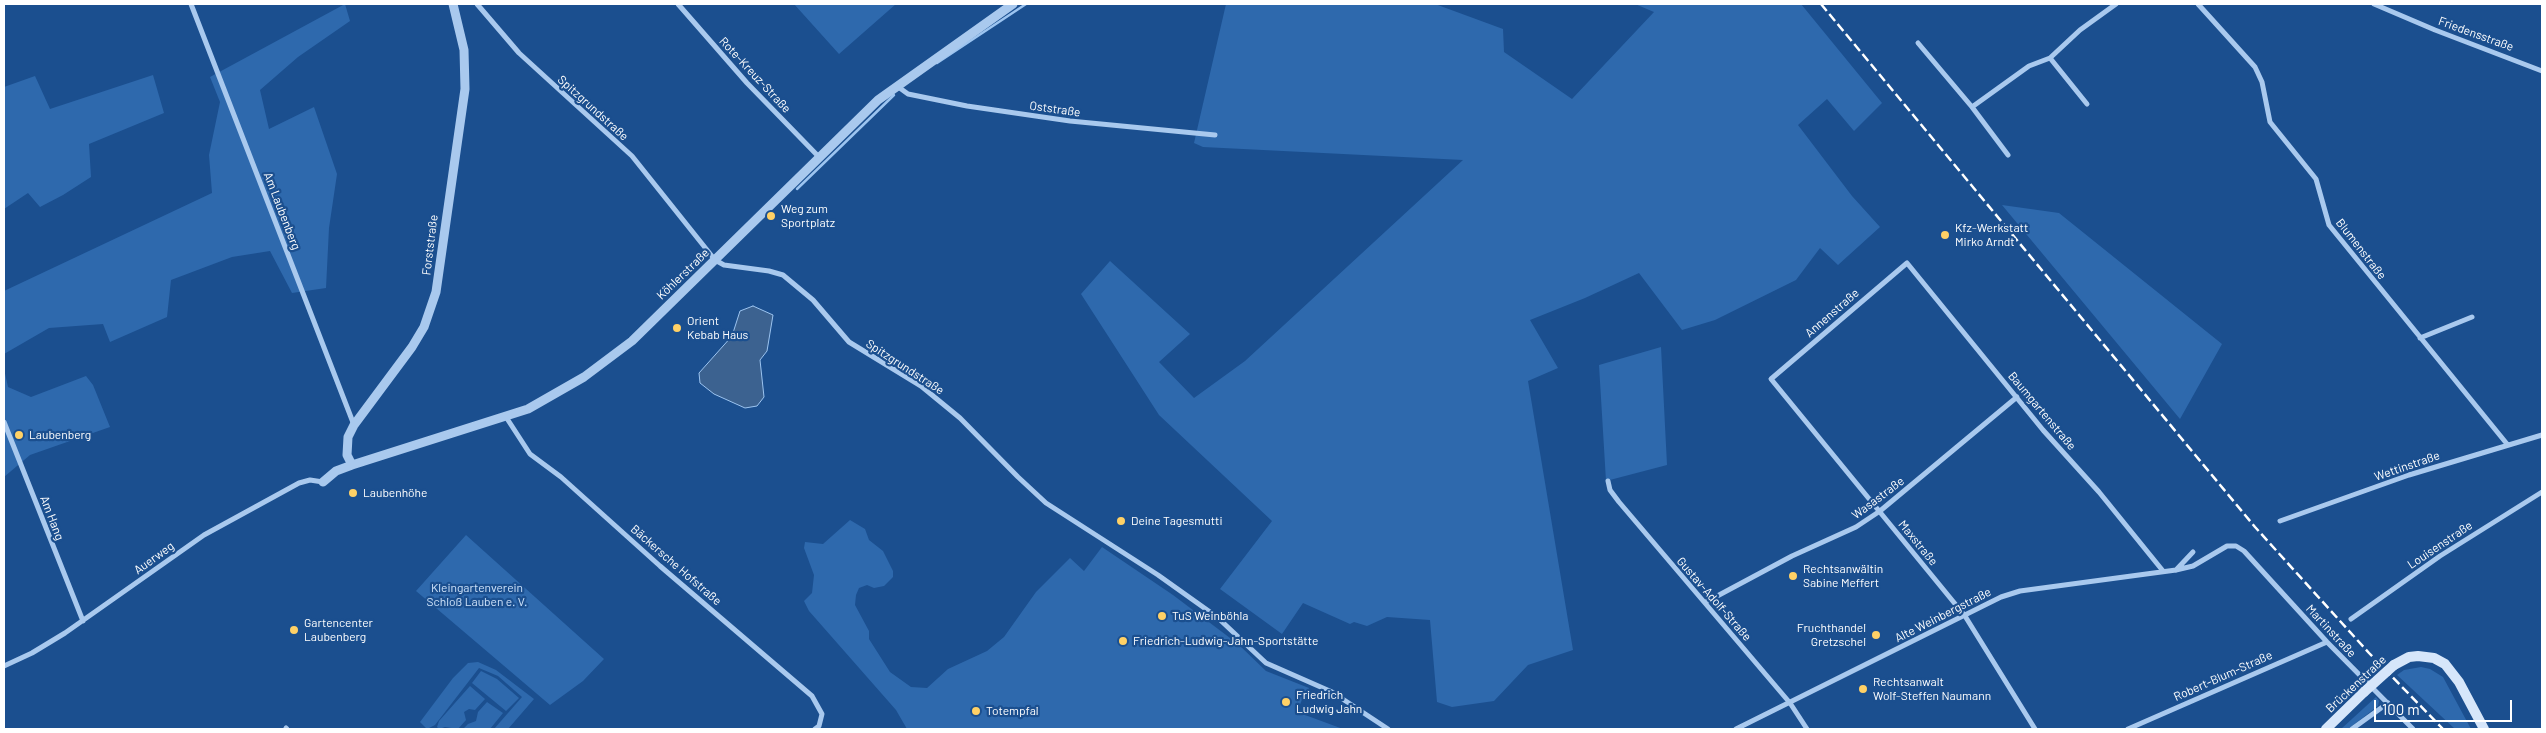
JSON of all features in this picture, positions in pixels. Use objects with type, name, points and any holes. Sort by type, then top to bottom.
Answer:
[{"type":"main road","name":"Brückenstraße","points":[[2326,729],[2394,665],[2409,657],[2418,656],[2434,658],[2445,664],[2459,682],[2484,729]]},
{"type":"street","name":"Am Laubenberg","points":[[191,4],[354,425]]},
{"type":"street","name":"Forststraße","points":[[352,465],[347,456],[346,446],[354,425],[412,347],[424,327],[436,292],[465,89],[464,50],[453,4]]},
{"type":"street","name":"Spitzgrundstraße","points":[[477,4],[519,54],[632,156],[715,260],[724,265],[769,271],[783,275],[813,300],[849,342],[921,386],[960,418],[1018,477],[1046,502],[1158,575],[1217,617],[1266,663],[1332,692],[1388,729]]},
{"type":"street","name":"Rote-Kreuz-Straße","points":[[678,4],[747,83],[819,157]]},
{"type":"street","name":"Köhlerstraße","points":[[323,482],[336,471],[352,465],[506,418],[549,399],[619,352],[878,100],[1013,4]]},
{"type":"street","points":[[1972,107],[2029,66],[2050,58],[2080,30],[2116,4]]},
{"type":"street","name":"Blumenstraße","points":[[2198,4],[2255,67],[2262,82],[2270,122],[2316,179],[2329,225],[2507,444]]},
{"type":"street","name":"Friedensstraße","points":[[2374,4],[2442,33],[2542,69]]},
{"type":"street","points":[[1918,42],[1972,107],[2008,155]]},
{"type":"street","points":[[2050,58],[2087,104]]},
{"type":"street","name":"Oststraße","points":[[897,86],[908,94],[967,106],[1070,121],[1216,135]]},
{"type":"street","name":"Annenstraße","points":[[1771,379],[1907,263]]},
{"type":"street","name":"Baumgartenstraße","points":[[1907,263],[2163,571]]},
{"type":"street","points":[[2420,338],[2472,317]]},
{"type":"street","name":"Maxstraße","points":[[1771,379],[1965,616],[2035,729]]},
{"type":"street","name":"Wasastraße","points":[[1706,602],[1792,556],[1856,527],[1880,511],[2017,397]]},
{"type":"street","name":"Bäckersche Hofstraße","points":[[506,418],[530,454],[562,477],[660,566],[812,696],[822,714],[819,726],[815,729]]},
{"type":"street","name":"Am Hang","points":[[4,422],[83,621]]},
{"type":"street","name":"Wettinstraße","points":[[2280,521],[2409,475],[2542,435]]},
{"type":"street","name":"Auerweg","points":[[4,666],[32,653],[83,621],[210,531],[299,483],[310,480],[323,482]]},
{"type":"street","name":"Gustav-Adolf-Straße","points":[[1608,481],[1610,490],[1619,502],[1790,703],[1807,729]]},
{"type":"street","name":"Louisenstraße","points":[[2351,619],[2447,552],[2542,492]]},
{"type":"street","name":"Alte Weinbergstraße","points":[[1736,729],[1965,616],[1985,603],[2020,591],[2176,570],[2193,566],[2227,546],[2236,546]]},
{"type":"street","name":"Martinstraße","points":[[2236,546],[2244,551],[2327,642],[2413,729]]},
{"type":"street","points":[[2176,570],[2193,552]]},
{"type":"street","name":"Robert-Blum-Straße","points":[[2128,729],[2327,642]]},
{"type":"street","points":[[2352,729],[2388,703]]},
{"type":"green space","points":[[345,4],[350,21],[298,57],[260,90],[269,129],[314,107],[337,174],[329,228],[326,288],[292,293],[270,251],[232,257],[171,280],[167,317],[110,342],[103,324],[49,328],[4,354],[4,291],[212,193],[209,155],[220,102],[210,77]]},
{"type":"green space","points":[[794,4],[896,4],[839,54]]},
{"type":"green space","points":[[1226,4],[1435,4],[1503,29],[1504,52],[1572,99],[1654,12],[1635,4],[1801,4],[1882,103],[1854,131],[1827,99],[1798,125],[1852,196],[1880,227],[1838,265],[1820,248],[1796,280],[1715,320],[1682,330],[1639,273],[1585,298],[1530,320],[1558,368],[1528,381],[1573,650],[1528,665],[1494,701],[1452,707],[1437,702],[1430,620],[1387,617],[1367,626],[1354,622],[1350,624],[1303,603],[1282,634],[1220,589],[1272,521],[1159,415],[1081,294],[1110,261],[1190,334],[1159,362],[1194,398],[1245,361],[1463,160],[1203,147],[1194,143]]},
{"type":"green space","points":[[153,75],[164,113],[89,144],[91,177],[63,195],[40,207],[28,193],[4,209],[4,87],[35,76],[50,109]]},
{"type":"green space","points":[[2002,205],[2059,213],[2222,344],[2180,419]]},
{"type":"green space","points":[[1661,347],[1667,465],[1606,481],[1599,365]]},
{"type":"green space","points":[[4,369],[8,387],[31,397],[86,376],[93,385],[110,427],[30,455],[4,477]]},
{"type":"green space","name":"Friedrich-Ludwig-Jahn-Sportstätte","points":[[850,520],[865,529],[869,540],[883,551],[893,571],[893,577],[884,586],[874,588],[867,585],[859,588],[855,605],[869,631],[869,639],[890,672],[911,687],[927,688],[948,669],[987,651],[1004,637],[1036,592],[1070,558],[1084,571],[1102,547],[1173,595],[1238,644],[1266,671],[1309,688],[1307,698],[1303,697],[1297,712],[1343,729],[907,729],[896,710],[809,611],[804,601],[812,593],[814,575],[804,548],[805,542],[823,544]]},
{"type":"green space","name":"Kleingartenverein Schloß Lauben e. V.","points":[[466,535],[604,659],[583,681],[550,705],[416,591]]},
{"type":"green space","points":[[478,662],[496,670],[534,699],[508,729],[494,729],[522,697],[498,676],[479,668],[435,725],[429,728],[432,729],[427,729],[420,722],[453,678],[468,663]]},
{"type":"green space","points":[[2421,667],[2430,669],[2443,677],[2471,729],[2455,729],[2397,675],[2404,670]]},
{"type":"green space","points":[[481,671],[497,679],[519,698],[506,711],[472,683]]},
{"type":"green space","points":[[470,686],[485,699],[475,710],[469,709],[464,712],[466,720],[458,729],[445,727],[439,729],[437,727],[439,721]]},
{"type":"green space","points":[[2376,697],[2379,701],[2378,706],[2348,729],[2341,729]]},
{"type":"green space","points":[[487,702],[503,713],[490,729],[463,729],[468,724],[476,721],[478,712]]},
{"type":"shaded area","points":[[753,306],[773,315],[767,351],[760,360],[764,397],[757,406],[745,408],[714,394],[700,383],[699,373],[732,336],[740,311]]},
{"type":"waterway","points":[[937,63],[1026,4]]},
{"type":"waterway","points":[[797,189],[894,95]]},
{"type":"railway","points":[[1821,4],[2255,527],[2369,653],[2443,729]]},
{"type":"place","name":"Weg zum Sportplatz","points":[[771,216]]},
{"type":"place","name":"Kfz-Werkstatt Mirko Arndt","points":[[1945,235]]},
{"type":"place","name":"Orient Kebab Haus","points":[[677,328]]},
{"type":"place","name":"Laubenberg","points":[[19,435]]},
{"type":"place","name":"Laubenhöhe","points":[[353,493]]},
{"type":"place","name":"Deine Tagesmutti","points":[[1121,521]]},
{"type":"place","name":"Rechtsanwältin Sabine Meffert","points":[[1793,576]]},
{"type":"place","name":"TuS Weinböhla","points":[[1162,616]]},
{"type":"place","name":"Gartencenter Laubenberg","points":[[294,630]]},
{"type":"place","name":"Fruchthandel Gretzschel","points":[[1876,635]]},
{"type":"place","name":"Friedrich-Ludwig-Jahn-Sportstätte","points":[[1123,641]]},
{"type":"place","name":"Rechtsanwalt Wolf-Steffen Naumann","points":[[1863,689]]},
{"type":"place","name":"Friedrich Ludwig Jahn","points":[[1286,702]]},
{"type":"place","name":"Totempfal","points":[[976,711]]}]
